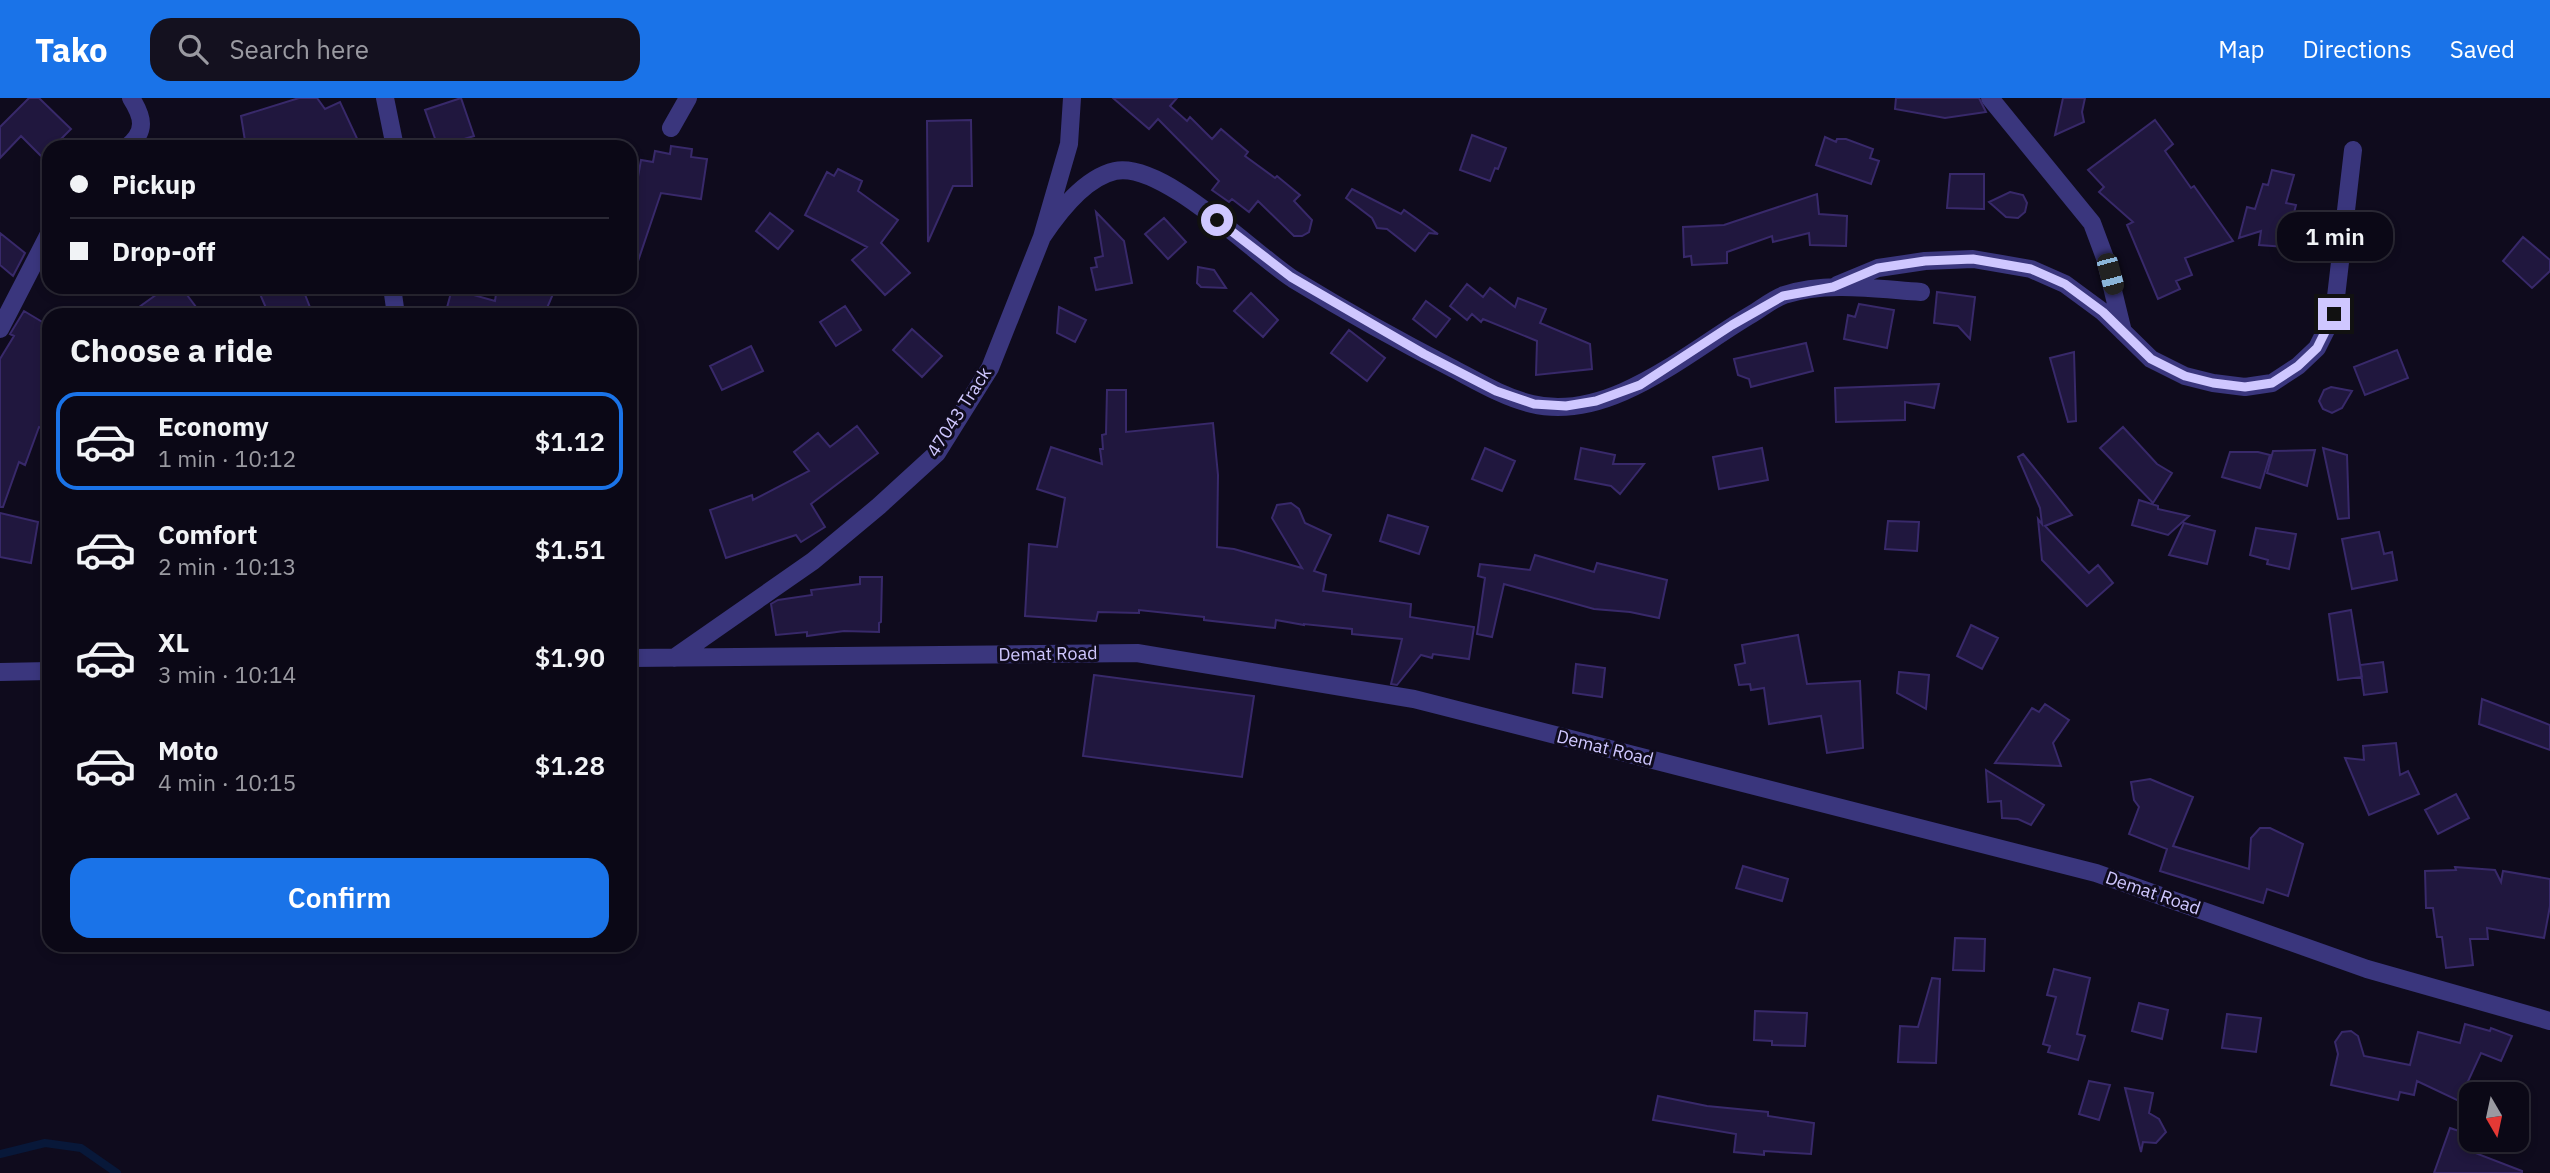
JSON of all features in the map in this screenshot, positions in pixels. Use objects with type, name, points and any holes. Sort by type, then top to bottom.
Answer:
[{"type":"street","points":[[131,98],[141,113],[143,122],[136,140]]},
{"type":"street","points":[[385,98],[394,140]]},
{"type":"street","points":[[671,128],[688,98]]},
{"type":"street","name":"47043 Track","points":[[674,658],[813,561],[937,453],[990,368],[1042,237],[1069,144],[1072,98]]},
{"type":"street","points":[[1990,98],[2092,223],[2105,258],[2123,332]]},
{"type":"street","points":[[1042,237],[1060,209],[1097,180],[1115,171],[1140,174],[1162,183],[1236,232],[1291,277],[1424,354],[1496,391],[1534,404],[1566,406],[1596,401],[1640,385],[1732,325],[1783,296],[1833,287],[1878,268],[1925,261],[1973,259],[2031,269],[2065,284],[2103,312],[2151,359],[2185,376],[2245,387],[2272,383],[2298,366],[2317,348],[2334,314],[2353,150]]},
{"type":"street","points":[[0,329],[42,248]]},
{"type":"street","points":[[1833,287],[1921,292]]},
{"type":"street","name":"Demat Road","points":[[637,658],[1137,653],[1414,699],[2096,873],[2367,968],[2550,1021]]},
{"type":"street","points":[[0,672],[42,671]]},
{"type":"building","points":[[29,98],[39,98],[71,129],[60,140],[42,140],[42,157],[21,136],[0,158],[0,127]]},
{"type":"building","points":[[299,98],[317,98],[325,109],[340,102],[358,140],[245,140],[241,116]]},
{"type":"building","points":[[461,98],[474,136],[461,140],[436,140],[425,110]]},
{"type":"building","points":[[1113,98],[1177,98],[1170,106],[1187,121],[1190,117],[1212,139],[1221,129],[1248,152],[1245,156],[1275,178],[1277,176],[1300,195],[1294,201],[1312,220],[1309,232],[1294,236],[1258,201],[1249,212],[1232,199],[1229,202],[1212,190],[1219,181],[1158,119],[1149,129]]},
{"type":"building","points":[[1896,98],[1979,98],[1986,112],[1945,118],[1895,109]]},
{"type":"building","points":[[2063,98],[2085,98],[2082,112],[2084,122],[2055,135]]},
{"type":"building","points":[[971,120],[972,186],[953,186],[928,242],[927,121]]},
{"type":"building","points":[[2155,120],[2173,144],[2165,151],[2233,241],[2185,258],[2192,275],[2176,281],[2180,289],[2158,299],[2127,225],[2133,222],[2099,192],[2104,187],[2088,170]]},
{"type":"building","points":[[1472,135],[1506,148],[1490,181],[1460,170]]},
{"type":"building","points":[[1825,137],[1836,142],[1837,139],[1846,139],[1873,149],[1870,158],[1879,161],[1871,184],[1816,165]]},
{"type":"building","points":[[671,146],[692,149],[691,157],[707,159],[701,199],[661,193],[637,264],[637,183],[641,160],[653,162],[655,151],[670,154]]},
{"type":"building","points":[[838,169],[862,181],[858,191],[898,220],[881,243],[910,273],[885,295],[852,260],[867,247],[805,215],[827,172],[834,176]]},
{"type":"building","points":[[2272,170],[2294,175],[2286,203],[2296,205],[2295,218],[2292,219],[2286,247],[2259,245],[2261,231],[2239,238],[2247,207],[2255,209],[2263,184],[2268,185]]},
{"type":"building","points":[[1950,174],[1984,174],[1984,209],[1947,208]]},
{"type":"building","points":[[1352,189],[1401,214],[1404,210],[1438,234],[1429,233],[1415,251],[1387,229],[1377,228],[1372,218],[1346,198]]},
{"type":"building","points":[[2010,192],[2023,195],[2027,203],[2025,212],[2018,218],[2006,217],[1989,202]]},
{"type":"building","points":[[1817,194],[1819,214],[1847,216],[1846,246],[1810,245],[1809,233],[1773,242],[1772,236],[1727,252],[1727,263],[1692,265],[1691,256],[1684,257],[1683,227],[1724,225]]},
{"type":"building","points":[[1096,212],[1124,241],[1132,283],[1096,290],[1091,268],[1097,267],[1095,258],[1103,256]]},
{"type":"building","points":[[770,213],[793,231],[778,249],[756,231]]},
{"type":"building","points":[[1164,218],[1186,242],[1168,259],[1145,234]]},
{"type":"building","points":[[0,233],[25,253],[13,276],[0,265]]},
{"type":"building","points":[[2523,237],[2550,260],[2550,271],[2532,288],[2503,261]]},
{"type":"building","points":[[1198,267],[1214,270],[1226,288],[1201,287],[1197,283]]},
{"type":"building","points":[[1467,284],[1483,297],[1490,288],[1515,307],[1518,298],[1546,309],[1540,323],[1590,344],[1592,369],[1536,375],[1537,341],[1483,319],[1481,322],[1472,314],[1467,320],[1450,306]]},
{"type":"building","points":[[1937,292],[1975,297],[1970,339],[1958,326],[1934,323]]},
{"type":"building","points":[[1251,293],[1278,320],[1263,337],[1234,311]]},
{"type":"building","points":[[157,294],[186,294],[197,308],[138,308]]},
{"type":"building","points":[[260,294],[305,294],[310,308],[266,308]]},
{"type":"building","points":[[451,294],[470,294],[495,301],[496,294],[553,294],[547,308],[447,308]]},
{"type":"building","points":[[1426,301],[1450,319],[1436,337],[1413,319]]},
{"type":"building","points":[[1859,304],[1894,310],[1887,348],[1844,339],[1848,315],[1855,317]]},
{"type":"building","points":[[845,306],[861,330],[836,346],[820,322]]},
{"type":"building","points":[[1059,307],[1086,320],[1075,342],[1057,333]]},
{"type":"building","points":[[24,311],[42,322],[42,428],[39,427],[25,465],[19,462],[3,507],[0,507],[0,359],[14,336],[10,334]]},
{"type":"building","points":[[912,329],[942,356],[922,377],[893,350]]},
{"type":"building","points":[[1349,330],[1385,358],[1367,381],[1331,353]]},
{"type":"building","points":[[1806,343],[1813,371],[1751,387],[1749,379],[1738,375],[1734,359]]},
{"type":"building","points":[[751,346],[763,371],[722,390],[710,366]]},
{"type":"building","points":[[2397,350],[2408,378],[2365,395],[2354,367]]},
{"type":"building","points":[[2074,352],[2076,421],[2068,422],[2050,358]]},
{"type":"building","points":[[1939,384],[1934,408],[1905,402],[1905,420],[1836,422],[1835,388]]},
{"type":"building","points":[[2331,387],[2352,391],[2342,408],[2332,413],[2323,409],[2319,401],[2324,390]]},
{"type":"building","points":[[1107,390],[1126,390],[1126,432],[1213,423],[1218,475],[1217,547],[1234,549],[1302,568],[1272,518],[1277,505],[1291,503],[1299,509],[1305,523],[1331,535],[1314,571],[1326,575],[1323,591],[1411,604],[1410,617],[1474,627],[1469,659],[1421,655],[1397,685],[1391,684],[1402,639],[1352,634],[1352,629],[1276,620],[1275,628],[1139,610],[1139,613],[1098,612],[1096,621],[1025,616],[1029,544],[1057,547],[1065,498],[1037,489],[1051,447],[1102,464],[1100,449],[1103,449],[1102,435],[1106,434]]},
{"type":"building","points":[[857,426],[878,453],[811,504],[825,527],[801,542],[796,535],[726,558],[710,510],[752,495],[753,500],[809,471],[794,452],[818,433],[830,447]]},
{"type":"building","points":[[2123,427],[2157,464],[2172,473],[2153,503],[2100,448]]},
{"type":"building","points":[[1485,448],[1515,461],[1502,491],[1472,479]]},
{"type":"building","points":[[1581,448],[1615,455],[1613,464],[1644,464],[1620,494],[1611,486],[1575,479]]},
{"type":"building","points":[[1762,448],[1768,480],[1719,489],[1713,457]]},
{"type":"building","points":[[2323,448],[2347,455],[2349,518],[2338,519]]},
{"type":"building","points":[[2315,450],[2307,486],[2267,473],[2273,451]]},
{"type":"building","points":[[2230,452],[2270,455],[2260,488],[2222,477]]},
{"type":"building","points":[[2023,454],[2072,515],[2045,526],[2089,573],[2098,565],[2113,583],[2087,606],[2042,560],[2038,519],[2042,524],[2040,508],[2018,457]]},
{"type":"building","points":[[2139,500],[2158,506],[2158,509],[2189,516],[2168,535],[2132,525]]},
{"type":"building","points":[[0,513],[38,522],[31,563],[0,557]]},
{"type":"building","points":[[1388,515],[1428,527],[1419,554],[1380,541]]},
{"type":"building","points":[[1888,521],[1919,522],[1917,551],[1885,549]]},
{"type":"building","points":[[2184,523],[2215,531],[2207,564],[2169,555]]},
{"type":"building","points":[[2256,528],[2296,534],[2289,569],[2267,564],[2268,560],[2250,555]]},
{"type":"building","points":[[2379,532],[2384,554],[2392,552],[2397,580],[2352,589],[2342,539]]},
{"type":"building","points":[[1535,555],[1594,572],[1597,563],[1667,580],[1659,618],[1594,609],[1504,584],[1492,637],[1477,634],[1485,578],[1478,576],[1480,564],[1530,570]]},
{"type":"building","points":[[860,577],[882,577],[879,632],[776,635],[771,604],[778,600],[812,595],[811,590],[860,584]]},
{"type":"building","points":[[2351,610],[2362,677],[2338,680],[2329,614]]},
{"type":"building","points":[[1971,625],[1998,638],[1982,669],[1957,656]]},
{"type":"building","points":[[1798,635],[1807,684],[1860,681],[1863,748],[1827,753],[1821,716],[1769,724],[1764,688],[1751,690],[1750,684],[1739,685],[1735,665],[1745,663],[1742,645]]},
{"type":"building","points":[[2383,662],[2387,692],[2364,695],[2360,665]]},
{"type":"building","points":[[1576,664],[1605,668],[1602,697],[1573,693]]},
{"type":"building","points":[[1899,672],[1929,675],[1926,709],[1897,693]]},
{"type":"building","points":[[1094,675],[1254,696],[1242,777],[1083,756]]},
{"type":"building","points":[[2482,699],[2550,725],[2550,750],[2479,724]]},
{"type":"building","points":[[2045,704],[2069,720],[2053,743],[2061,766],[1995,763],[2032,708],[2039,712]]},
{"type":"building","points":[[2396,743],[2400,775],[2408,771],[2419,794],[2369,815],[2345,758],[2364,760],[2363,746]]},
{"type":"building","points":[[1986,770],[2044,805],[2031,825],[2018,819],[2002,818],[2001,801],[1988,802]]},
{"type":"building","points":[[2150,779],[2193,797],[2173,846],[2249,869],[2251,838],[2260,828],[2270,828],[2303,844],[2288,896],[2267,889],[2263,903],[2160,871],[2167,849],[2129,834],[2139,807],[2134,800],[2131,782]]},
{"type":"building","points":[[2456,794],[2469,818],[2438,834],[2425,810]]},
{"type":"building","points":[[1743,866],[1788,879],[1782,901],[1736,888]]},
{"type":"building","points":[[2455,867],[2495,870],[2501,882],[2503,871],[2550,879],[2550,906],[2544,938],[2487,928],[2488,939],[2470,939],[2473,965],[2446,968],[2442,937],[2437,937],[2433,908],[2426,908],[2425,871],[2456,870]]},
{"type":"building","points":[[1955,938],[1985,939],[1984,971],[1953,970]]},
{"type":"building","points":[[2054,969],[2090,978],[2077,1034],[2085,1036],[2078,1060],[2048,1052],[2050,1046],[2043,1044],[2056,997],[2047,995]]},
{"type":"building","points":[[1932,978],[1940,979],[1936,1063],[1898,1062],[1900,1026],[1918,1027]]},
{"type":"building","points":[[2139,1003],[2168,1010],[2162,1039],[2132,1031]]},
{"type":"building","points":[[1755,1011],[1807,1013],[1805,1046],[1772,1045],[1772,1041],[1754,1040]]},
{"type":"building","points":[[2227,1014],[2261,1018],[2256,1052],[2222,1048]]},
{"type":"building","points":[[2465,1024],[2490,1031],[2491,1028],[2512,1036],[2501,1061],[2481,1053],[2468,1082],[2459,1082],[2459,1101],[2417,1081],[2414,1095],[2400,1092],[2398,1100],[2331,1085],[2338,1054],[2335,1042],[2342,1032],[2351,1031],[2358,1036],[2364,1056],[2410,1065],[2418,1032],[2460,1043]]},
{"type":"building","points":[[2089,1081],[2110,1085],[2099,1120],[2079,1114]]},
{"type":"building","points":[[2125,1088],[2153,1093],[2149,1113],[2159,1119],[2166,1132],[2156,1143],[2143,1142],[2141,1152]]},
{"type":"building","points":[[1658,1096],[1707,1106],[1768,1112],[1768,1116],[1814,1123],[1811,1154],[1764,1151],[1764,1155],[1734,1152],[1736,1134],[1653,1120]]},
{"type":"building","points":[[2450,1128],[2459,1131],[2459,1152],[2473,1152],[2522,1171],[2522,1173],[2434,1173]]},
{"type":"waterway","points":[[0,1154],[45,1143],[81,1148],[117,1173]]},
{"type":"route","points":[[1217,220],[1291,277],[1424,354],[1496,391],[1534,404],[1566,406],[1596,401],[1640,385],[1732,325],[1783,296],[1833,287],[1878,268],[1925,261],[1973,259],[2031,269],[2065,284],[2103,312],[2151,359],[2185,376],[2213,383],[2245,387],[2272,383],[2298,366],[2317,348],[2334,314]]}]
